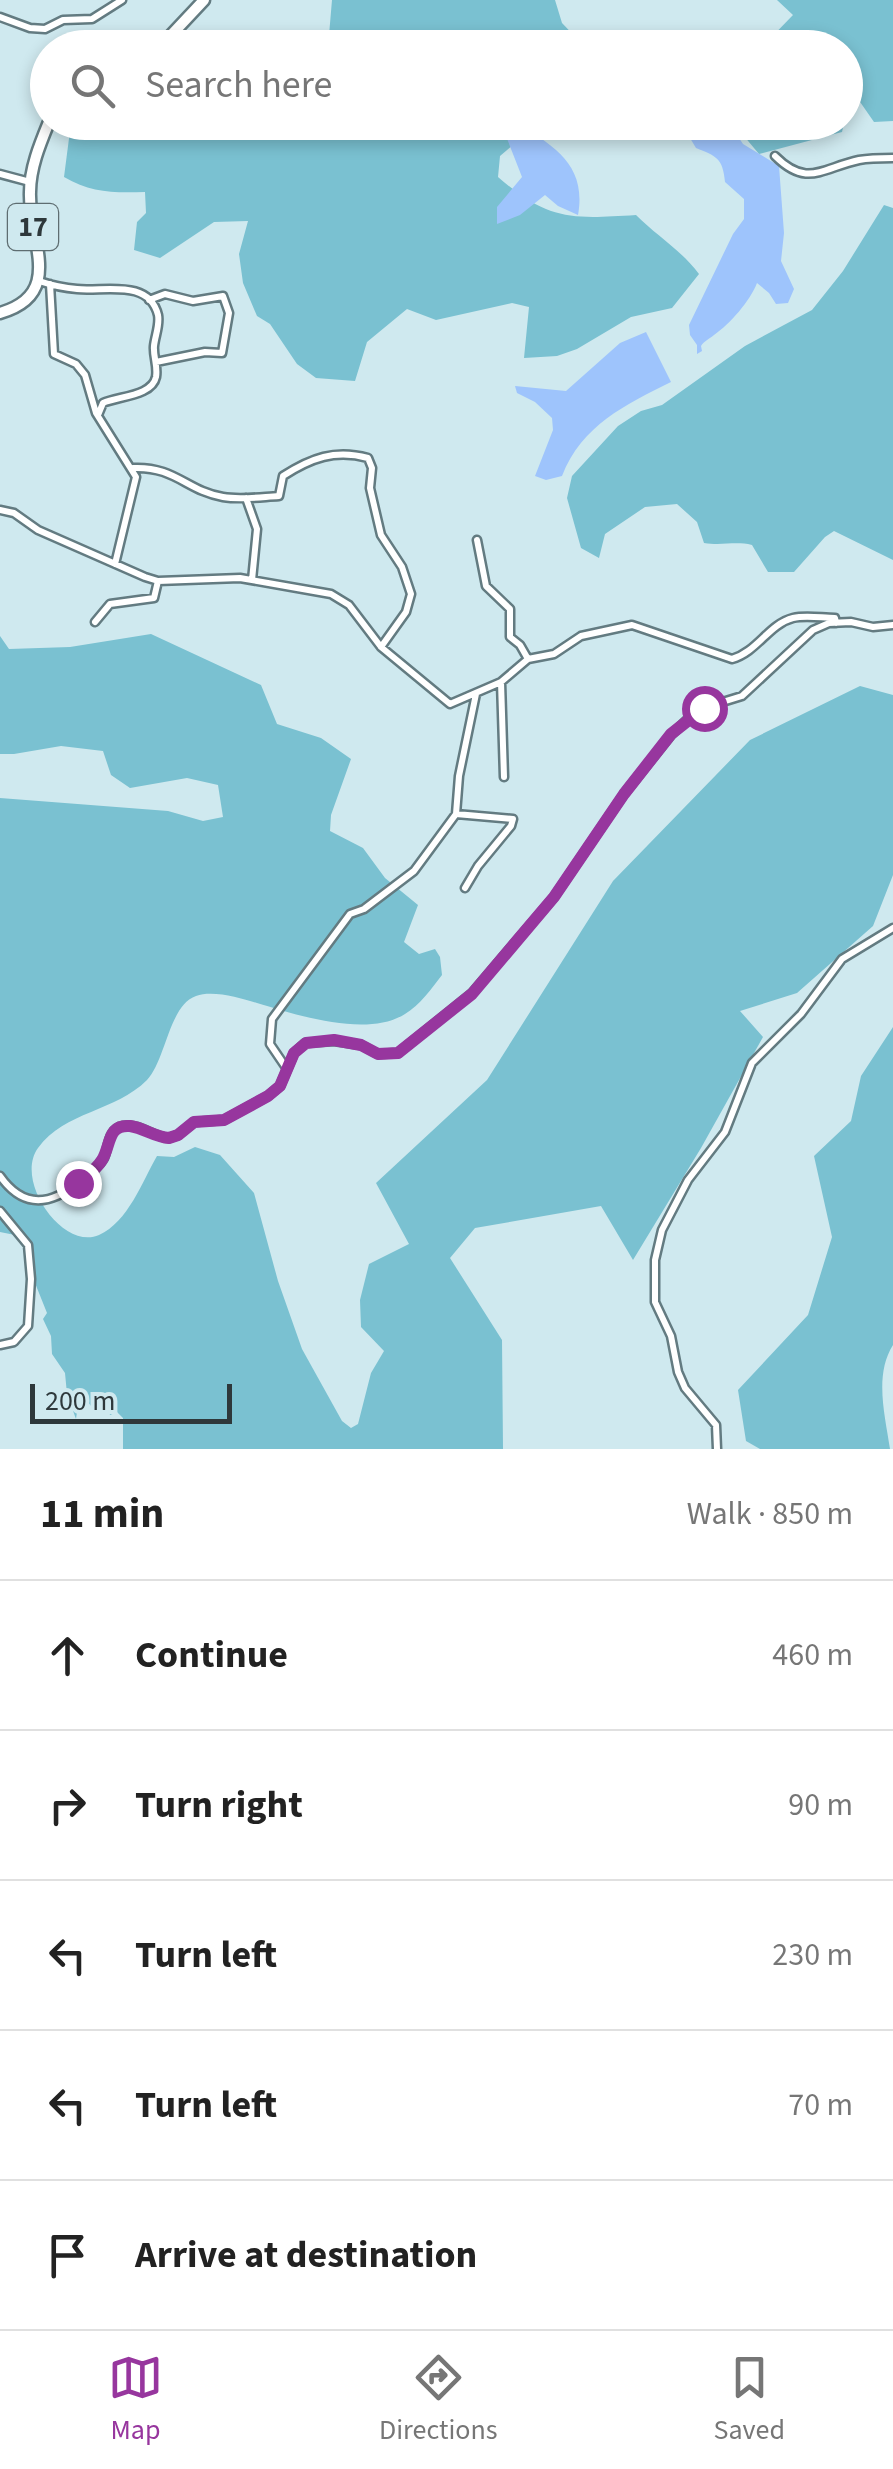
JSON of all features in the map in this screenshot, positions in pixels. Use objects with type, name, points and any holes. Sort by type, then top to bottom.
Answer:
[{"type":"main road","points":[[174,30],[197,2]]},
{"type":"main road","name":"17","points":[[0,313],[30,299],[44,283],[30,208],[30,182],[43,140]]},
{"type":"street","points":[[0,17],[45,29],[63,20],[92,19],[122,0]]},
{"type":"street","points":[[774,156],[787,168],[804,174],[863,159],[893,158]]},
{"type":"street","points":[[0,174],[30,182]]},
{"type":"street","points":[[97,416],[104,403],[150,389],[155,382],[154,346],[159,318],[149,300],[120,287],[75,290],[44,283],[54,354],[76,364],[84,375],[97,416],[133,468],[136,486],[115,564]]},
{"type":"street","points":[[149,300],[165,294],[193,300],[223,296],[229,314],[222,352],[156,362]]},
{"type":"street","points":[[133,468],[154,467],[220,497],[246,498],[279,496],[284,476],[326,455],[348,453],[368,458],[372,468],[370,488],[381,535],[402,567],[411,594],[406,612],[381,647]]},
{"type":"street","points":[[246,498],[257,529],[252,580]]},
{"type":"street","points":[[0,510],[158,581],[252,580],[320,590],[340,598],[381,647],[450,704],[501,682],[528,659],[554,654],[581,636],[632,626],[732,659],[748,653],[782,622],[796,617],[835,618],[836,622]]},
{"type":"street","points":[[477,540],[486,586],[510,609],[510,637],[528,659]]},
{"type":"street","points":[[95,622],[110,604],[154,598],[158,581]]},
{"type":"street","points":[[0,1176],[22,1198],[54,1197],[78,1183],[101,1162],[108,1140],[122,1126],[169,1138],[202,1119],[224,1120],[268,1096],[280,1086],[298,1047],[319,1040],[361,1045],[378,1054],[398,1053],[472,994],[554,897],[624,794],[671,734],[704,708],[742,696],[814,630],[836,622],[872,627],[893,625]]},
{"type":"street","points":[[501,682],[504,776]]},
{"type":"street","points":[[287,1069],[270,1044],[272,1020],[350,914],[364,910],[414,871],[456,814],[459,776],[476,692]]},
{"type":"street","points":[[456,814],[513,819],[464,888]]},
{"type":"street","points":[[717,1449],[716,1424],[678,1372],[670,1336],[656,1302],[655,1260],[662,1230],[688,1180],[725,1132],[752,1063],[802,1014],[842,959],[893,928]]},
{"type":"street","points":[[0,1211],[28,1245],[30,1279],[28,1326],[14,1342],[0,1345]]},
{"type":"shaded area","points":[[332,0],[555,0],[562,23],[569,30],[329,30]]},
{"type":"shaded area","points":[[777,0],[893,0],[893,121],[874,122],[863,106],[863,30],[778,30],[793,15]]},
{"type":"shaded area","points":[[69,140],[519,140],[500,156],[498,177],[516,191],[562,214],[636,215],[699,274],[672,308],[631,317],[577,349],[557,356],[524,358],[529,307],[512,303],[436,320],[407,309],[367,342],[355,381],[316,378],[297,364],[270,324],[257,316],[243,283],[239,254],[248,221],[214,222],[160,258],[134,250],[137,222],[146,213],[145,192],[103,191],[64,177]]},
{"type":"shaded area","points":[[508,140],[543,140],[572,170],[579,198],[578,215],[545,195],[520,215],[497,224],[497,207],[522,177]]},
{"type":"shaded area","points":[[691,140],[740,140],[779,166],[784,233],[781,261],[794,289],[788,303],[776,304],[757,283],[739,312],[697,354],[689,325],[744,219],[744,199],[725,182],[717,159],[696,148]]},
{"type":"shaded area","points":[[747,140],[812,140],[759,154]]},
{"type":"shaded area","points":[[884,205],[893,208],[893,560],[834,531],[794,572],[768,572],[752,545],[704,543],[697,522],[677,504],[645,507],[605,534],[599,558],[581,548],[567,498],[572,476],[618,426],[641,411],[662,405],[745,346],[812,310],[843,271]]},
{"type":"shaded area","points":[[646,332],[671,382],[622,408],[593,430],[562,476],[546,480],[535,476],[553,430],[552,418],[535,402],[517,393],[515,386],[566,391],[620,343]]},
{"type":"shaded area","points":[[151,634],[261,685],[277,724],[321,738],[351,759],[331,815],[330,831],[363,848],[385,878],[418,905],[404,942],[419,954],[435,949],[442,975],[405,1014],[371,1024],[311,1018],[227,995],[196,996],[180,1010],[147,1080],[120,1099],[49,1136],[32,1162],[32,1178],[46,1210],[71,1233],[85,1237],[99,1235],[118,1221],[157,1156],[174,1157],[195,1147],[220,1155],[254,1193],[302,1349],[342,1421],[351,1428],[358,1424],[371,1373],[384,1351],[361,1327],[360,1300],[369,1264],[409,1244],[376,1183],[487,1080],[613,881],[750,740],[860,686],[893,695],[893,875],[873,926],[797,993],[740,1011],[763,1037],[633,1260],[601,1206],[475,1228],[450,1258],[502,1340],[503,1449],[123,1449],[123,1418],[117,1412],[110,1415],[107,1403],[94,1410],[85,1398],[79,1398],[76,1419],[65,1373],[52,1354],[51,1336],[43,1319],[47,1313],[35,1283],[34,1253],[15,1235],[0,1232],[0,798],[168,811],[203,821],[223,817],[218,785],[187,778],[130,788],[111,775],[103,751],[61,746],[0,754],[0,636],[9,649],[70,647]]},
{"type":"shaded area","points":[[893,1027],[893,1345],[882,1382],[890,1449],[760,1449],[746,1441],[738,1390],[808,1315],[832,1237],[814,1156],[851,1121],[861,1076]]},
{"type":"route","points":[[78,1183],[104,1158],[108,1140],[116,1129],[136,1128],[169,1138],[202,1119],[224,1120],[280,1086],[294,1053],[306,1043],[334,1040],[361,1045],[378,1054],[398,1053],[472,994],[554,897],[624,794],[671,734],[704,708]]}]
